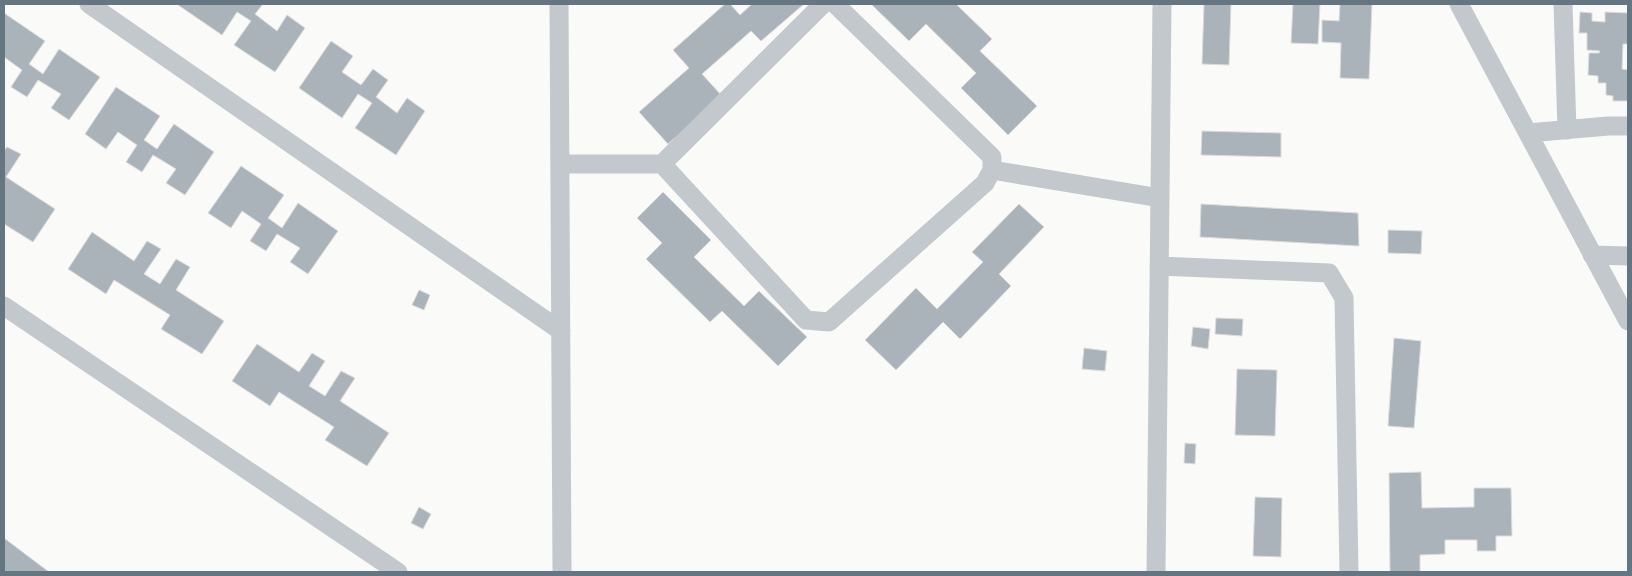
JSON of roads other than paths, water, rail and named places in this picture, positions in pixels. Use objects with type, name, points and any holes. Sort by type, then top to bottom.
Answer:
[{"type":"street","points":[[89,4],[560,331]]},
{"type":"street","points":[[559,4],[562,572]]},
{"type":"street","points":[[560,164],[662,164],[824,4]]},
{"type":"street","points":[[662,164],[806,320],[828,322],[985,182],[992,170],[992,157],[835,4]]},
{"type":"street","points":[[1156,572],[1162,4]]},
{"type":"street","points":[[1459,4],[1628,321]]},
{"type":"street","points":[[1563,4],[1567,130]]},
{"type":"street","points":[[1528,133],[1628,126]]},
{"type":"street","points":[[992,170],[1160,198]]},
{"type":"street","points":[[1592,255],[1628,256]]},
{"type":"street","points":[[1159,266],[1329,273],[1334,281],[1344,298],[1349,572]]},
{"type":"street","points":[[4,306],[398,572]]}]
